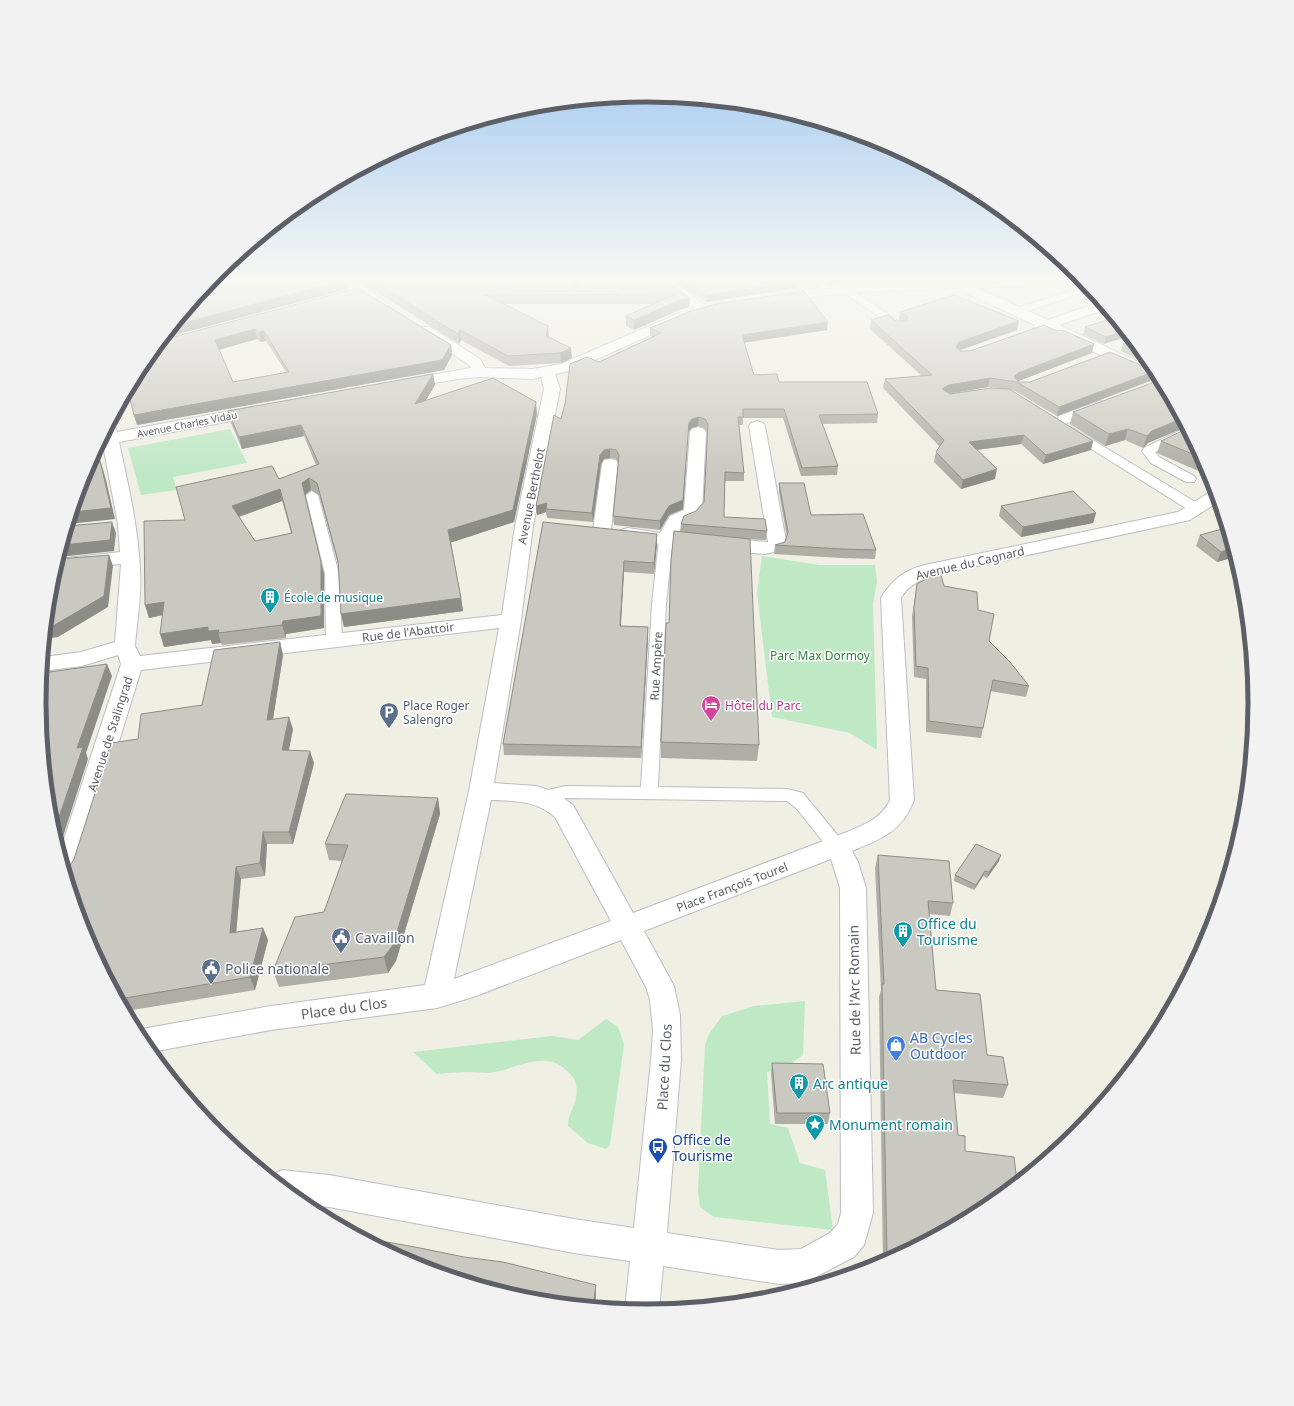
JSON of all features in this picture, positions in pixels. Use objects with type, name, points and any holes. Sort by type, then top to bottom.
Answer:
[{"type":"street","points":[[446,344],[475,362],[480,372]]},
{"type":"street","points":[[390,386],[457,374],[480,372],[533,374],[547,372],[565,368],[620,344]]},
{"type":"street","points":[[1089,344],[1148,372]]},
{"type":"street","points":[[1088,362],[1124,344]]},
{"type":"street","name":"Avenue Berthelot","points":[[511,620],[533,524],[552,390],[547,372]]},
{"type":"street","points":[[1147,389],[1157,385]]},
{"type":"street","points":[[1060,420],[1117,400]]},
{"type":"street","name":"Avenue Charles Vidau","points":[[109,436],[274,408]]},
{"type":"street","points":[[610,464],[595,529],[666,539],[765,548],[776,546],[778,544],[757,426]]},
{"type":"street","points":[[666,539],[676,520],[689,516],[693,511],[698,432]]},
{"type":"street","name":"Avenue de Stalingrad","points":[[68,865],[129,655],[130,557],[120,525],[107,438]]},
{"type":"street","name":"Avenue du Cagnard","points":[[836,847],[886,824],[898,812],[902,800],[891,598],[898,585],[910,576],[925,571],[1184,516],[1197,510],[1212,499]]},
{"type":"street","points":[[62,564],[130,557]]},
{"type":"street","points":[[437,996],[481,791],[511,620]]},
{"type":"street","name":"Rue de l'Abattoir","points":[[47,663],[129,655],[334,641],[511,620]]},
{"type":"street","points":[[481,791],[545,796],[558,803],[564,811],[627,928]]},
{"type":"street","name":"Place François Tourel","points":[[627,928],[836,847]]},
{"type":"street","name":"Rue de l'Arc Romain","points":[[648,1248],[779,1267],[804,1266],[842,1245],[852,1233],[857,1213],[853,888],[845,862],[836,847]]},
{"type":"street","name":"Place du Clos","points":[[149,1040],[271,1018],[437,996],[466,988],[627,928],[660,986],[664,999],[668,1033],[658,1164],[643,1304]]},
{"type":"street","points":[[290,1187],[329,1190],[648,1248]]},
{"type":"lane","points":[[1060,420],[1197,510]]},
{"type":"lane","points":[[1184,433],[1152,447],[1148,451],[1155,460],[1190,479]]},
{"type":"lane","points":[[312,495],[332,574],[334,641]]},
{"type":"lane","name":"Rue Ampère","points":[[649,793],[659,604],[666,539]]},
{"type":"lane","points":[[545,796],[566,792],[787,795],[797,798],[803,804],[836,847]]},
{"type":"green space","points":[[230,429],[247,463],[173,477],[177,490],[141,495],[128,448]]},
{"type":"green space","name":"Parc Max Dormoy","points":[[762,556],[819,565],[875,565],[877,582],[873,603],[877,750],[850,733],[772,717],[757,593]]},
{"type":"green space","points":[[805,1001],[803,1055],[784,1069],[767,1072],[770,1124],[788,1128],[800,1163],[825,1170],[833,1230],[714,1217],[700,1207],[698,1191],[705,1045],[709,1034],[722,1016],[754,1006]]},
{"type":"green space","points":[[606,1019],[618,1027],[624,1044],[610,1145],[606,1149],[588,1143],[568,1126],[568,1121],[576,1099],[576,1086],[572,1076],[558,1064],[549,1061],[539,1061],[529,1062],[489,1073],[463,1072],[437,1074],[413,1052],[552,1036],[578,1040]]},
{"type":"building","points":[[165,344],[217,344],[233,382],[289,372],[272,344],[449,344],[451,345],[442,360],[134,415],[130,398],[147,369]]},
{"type":"building","points":[[485,344],[562,344],[571,348],[560,353],[508,356]]},
{"type":"building","points":[[638,344],[745,344],[754,375],[777,374],[779,382],[867,382],[878,414],[819,415],[838,466],[802,468],[784,409],[743,409],[743,417],[738,417],[744,473],[725,472],[724,517],[765,519],[767,531],[681,524],[684,516],[696,511],[704,502],[708,424],[705,419],[699,417],[692,419],[689,423],[683,500],[669,506],[660,521],[613,516],[619,455],[616,450],[610,449],[604,450],[600,455],[592,513],[546,509],[547,503],[536,506],[554,415],[561,419],[565,404],[570,364],[587,357],[599,362]]},
{"type":"building","points":[[897,344],[958,344],[956,347],[960,351],[970,351],[991,344],[1094,344],[1018,373],[1014,377],[1019,382],[1030,382],[1110,352],[1146,367],[1150,373],[1059,407],[1017,382],[990,378],[949,385],[942,389],[950,394],[990,388],[1009,389],[1093,441],[1046,455],[1024,435],[969,442],[997,469],[963,480],[936,452],[944,440],[885,379],[932,375]]},
{"type":"building","points":[[1123,344],[1129,344],[1132,348]]},
{"type":"building","points":[[433,374],[415,404],[493,378],[536,402],[513,510],[448,530],[461,598],[341,614],[338,561],[317,483],[309,478],[302,483],[321,562],[321,616],[283,621],[282,625],[218,633],[219,630],[208,631],[208,627],[160,634],[164,602],[145,605],[144,521],[185,520],[176,487],[272,466],[279,479],[319,464],[301,425],[239,437],[228,411]],"holes":[[[280,489],[292,533],[255,541],[232,506]]]},
{"type":"building","points":[[1155,382],[1177,421],[1152,431],[1147,436],[1128,429],[1109,434],[1073,412]]},
{"type":"building","points":[[1182,431],[1194,455],[1161,441]]},
{"type":"building","points":[[99,458],[102,469],[111,508],[78,512]]},
{"type":"building","points":[[779,483],[804,483],[811,515],[863,514],[876,550],[775,545],[785,542],[788,532]]},
{"type":"building","points":[[1073,491],[1096,513],[1023,527],[1001,506]]},
{"type":"building","points":[[112,522],[110,540],[67,545],[73,526]]},
{"type":"building","points":[[543,522],[657,534],[654,563],[624,561],[620,626],[648,627],[641,747],[503,744]]},
{"type":"building","points":[[1222,529],[1228,549],[1221,552],[1200,535]]},
{"type":"building","points":[[674,531],[750,539],[759,745],[661,742],[666,623],[669,623],[671,560]]},
{"type":"building","points":[[109,555],[104,596],[51,626],[58,586],[64,559]]},
{"type":"building","points":[[940,571],[944,586],[977,592],[978,610],[994,614],[989,641],[1010,662],[1029,686],[993,680],[983,728],[929,721],[928,668],[916,666],[914,607],[917,584]]},
{"type":"building","points":[[280,642],[267,720],[289,717],[282,750],[310,751],[289,832],[263,832],[260,863],[236,867],[230,933],[263,928],[250,977],[124,998],[108,969],[92,933],[69,867],[74,859],[111,743],[138,739],[141,714],[202,705],[214,650]]},
{"type":"building","points":[[107,664],[77,748],[83,747],[58,820],[51,781],[47,742],[47,672]]},
{"type":"building","points":[[346,794],[438,798],[393,945],[384,957],[273,971],[295,917],[324,912],[348,845],[325,844]]},
{"type":"building","points":[[976,844],[1001,855],[989,872],[985,871],[976,885],[955,875]]},
{"type":"building","points":[[878,855],[949,861],[953,903],[928,901],[936,990],[980,994],[987,1055],[1003,1057],[1008,1085],[953,1080],[958,1135],[965,1136],[965,1151],[1014,1157],[1016,1177],[981,1203],[913,1242],[887,1254],[882,984],[884,984]]},
{"type":"building","name":"Arc antique","points":[[772,1063],[823,1064],[830,1113],[777,1113]]},
{"type":"building","points":[[378,1241],[464,1257],[503,1262],[596,1285],[594,1302],[530,1292],[491,1284],[454,1272],[417,1258]]},
{"type":"place","name":"École de musique","points":[[270,614]]},
{"type":"place","name":"Hôtel du Parc","points":[[711,722]]},
{"type":"place","name":"Place Roger Salengro","points":[[389,729]]},
{"type":"place","name":"Office du Tourisme","points":[[903,948]]},
{"type":"place","name":"Cavaillon","points":[[341,954]]},
{"type":"place","name":"Police nationale","points":[[211,985]]},
{"type":"place","name":"AB Cycles Outdoor","points":[[896,1062]]},
{"type":"place","name":"Arc antique","points":[[799,1100]]},
{"type":"place","name":"Monument romain","points":[[815,1141]]},
{"type":"place","name":"Office de Tourisme","points":[[658,1164]]}]
